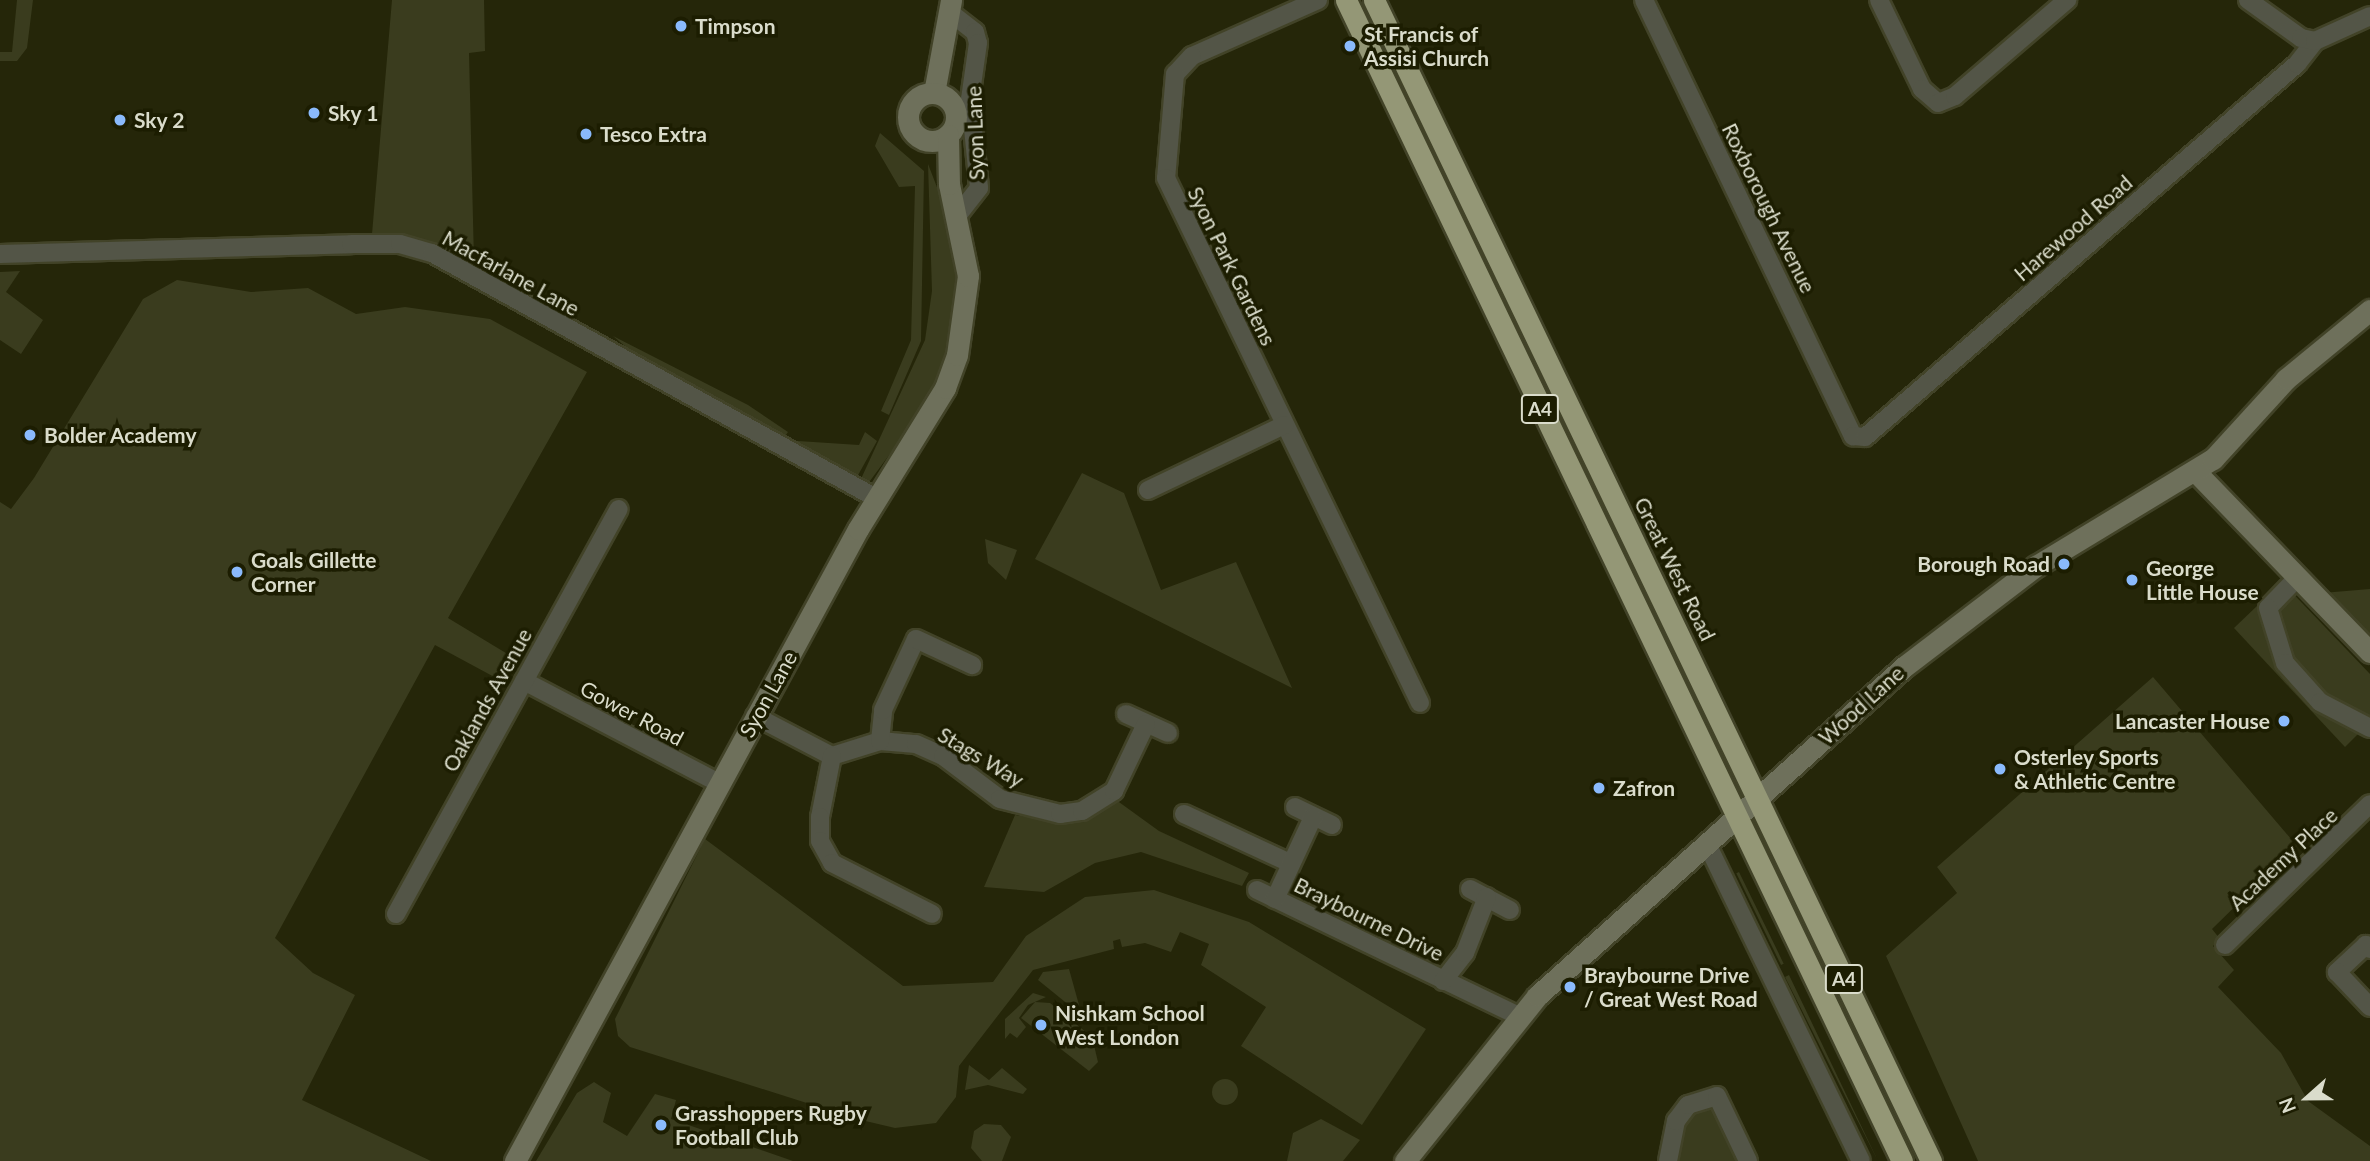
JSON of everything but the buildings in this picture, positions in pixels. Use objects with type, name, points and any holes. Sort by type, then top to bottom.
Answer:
[{"type":"highway","name":"A4","points":[[1346,0],[1735,818],[1902,1161]]},
{"type":"highway","name":"Great West Road","points":[[1374,0],[1931,1161]]},
{"type":"street","name":"Syon Park Gardens","points":[[1318,0],[1192,56],[1175,74],[1166,178],[1420,703]]},
{"type":"street","name":"Roxborough Avenue","points":[[1644,0],[1853,436]]},
{"type":"street","points":[[1880,0],[1922,89],[1938,103],[1955,96],[2067,0]]},
{"type":"street","points":[[2248,0],[2301,38],[2315,41],[2370,16]]},
{"type":"street","name":"Syon Lane","points":[[934,93],[952,7]]},
{"type":"street","name":"Syon Lane","points":[[952,7],[975,32],[978,43],[970,99],[979,188],[958,215]]},
{"type":"street","name":"Harewood Road","points":[[1853,436],[1866,437],[2297,64],[2315,41]]},
{"type":"street","points":[[934,93],[955,114],[948,135],[925,140],[912,131],[908,115],[914,102],[934,93]]},
{"type":"street","name":"Syon Lane","points":[[948,135],[949,184]]},
{"type":"street","name":"Syon Lane","points":[[515,1161],[876,498],[918,436],[957,355],[968,276],[958,215],[949,184],[925,140]]},
{"type":"street","name":"Macfarlane Lane","points":[[0,254],[351,244],[421,250],[876,498]]},
{"type":"street","name":"Wood Lane","points":[[1405,1161],[1521,1017],[1584,951],[1758,797],[1970,611],[2195,471],[2286,379],[2370,310]]},
{"type":"street","points":[[1148,490],[1284,425]]},
{"type":"street","points":[[2195,471],[2296,579],[2370,652]]},
{"type":"street","name":"Oaklands Avenue","points":[[396,914],[618,509]]},
{"type":"street","points":[[2296,579],[2269,608],[2284,663],[2320,702],[2370,728]]},
{"type":"street","points":[[880,741],[883,710],[916,639],[972,665]]},
{"type":"street","name":"Gower Road","points":[[524,681],[719,783]]},
{"type":"street","points":[[1126,714],[1168,733]]},
{"type":"street","points":[[755,716],[832,756],[820,841],[831,863],[885,903],[932,914]]},
{"type":"street","name":"Stags Way","points":[[832,756],[880,741],[925,748],[1000,799],[1060,814],[1082,811],[1114,790],[1146,724]]},
{"type":"street","name":"Academy Place","points":[[2225,945],[2370,804]]},
{"type":"street","points":[[1295,807],[1332,825]]},
{"type":"street","points":[[1184,814],[1290,863]]},
{"type":"street","name":"Braybourne Drive","points":[[1275,900],[1313,817]]},
{"type":"street","points":[[1707,844],[1861,1161]]},
{"type":"street","points":[[1470,889],[1510,910]]},
{"type":"street","name":"Braybourne Drive","points":[[1256,890],[1521,1017]]},
{"type":"street","name":"Braybourne Drive","points":[[1443,981],[1465,953],[1487,897]]},
{"type":"street","points":[[2370,949],[2366,945],[2337,972],[2370,1007]]},
{"type":"street","points":[[1668,1161],[1676,1121],[1701,1097],[1717,1097],[1748,1161]]},
{"type":"green space","points":[[17,0],[33,0],[27,48],[17,61],[0,61],[0,52],[12,52]]},
{"type":"green space","points":[[392,0],[484,0],[485,51],[469,53],[474,261],[433,244],[372,234]]},
{"type":"green space","points":[[880,133],[924,171],[921,341],[889,415],[881,411],[911,340],[915,186],[899,187],[875,146]]},
{"type":"green space","points":[[928,164],[956,236],[959,312],[937,390],[867,485],[860,481],[925,340],[932,291]]},
{"type":"green space","points":[[20,271],[6,292],[43,320],[21,354],[0,340],[0,272]]},
{"type":"green space","name":"Goals Gillette Corner","points":[[177,280],[251,292],[308,288],[356,314],[405,307],[490,319],[587,372],[448,618],[511,656],[498,679],[435,645],[275,938],[313,973],[355,995],[302,1100],[431,1161],[0,1161],[0,502],[11,509],[34,478],[143,299]]},
{"type":"green space","points":[[613,336],[748,405],[788,432],[783,439],[723,401],[655,372]]},
{"type":"green space","points":[[865,432],[877,441],[857,477],[795,447],[798,441],[859,445]]},
{"type":"green space","points":[[1082,473],[1124,493],[1161,590],[1236,562],[1292,688],[1035,559]]},
{"type":"green space","points":[[985,539],[1017,550],[1006,580],[988,563]]},
{"type":"green space","points":[[2282,582],[2370,674],[2370,722],[2345,747],[2234,628]]},
{"type":"green space","points":[[2370,589],[2370,652],[2310,594]]},
{"type":"green space","points":[[2153,677],[2297,846],[2212,929],[2220,939],[2213,946],[2234,970],[2218,987],[2281,1053],[2308,1101],[2370,1146],[2370,1161],[1978,1161],[1886,956],[1957,893],[1937,867]]},
{"type":"green space","points":[[1112,797],[1159,831],[1249,873],[1242,886],[1141,852],[1095,863],[1044,892],[984,887],[1015,815],[1052,820]]},
{"type":"green space","points":[[705,839],[903,986],[993,982],[1026,936],[1085,897],[1154,890],[1249,922],[1426,1029],[1362,1125],[1241,1046],[1266,1007],[1201,965],[1209,944],[1180,932],[1171,952],[1145,943],[1122,947],[1120,939],[1113,941],[1114,949],[1033,970],[959,1066],[956,1097],[936,1123],[895,1128],[857,1119],[630,1047],[618,1036],[615,1019]]},
{"type":"green space","points":[[1739,872],[1784,964],[1781,965],[1736,873]]},
{"type":"green space","points":[[1069,969],[1079,1005],[1075,1010],[1038,980],[1043,972]]},
{"type":"green space","points":[[1789,975],[1878,1161],[1785,977]]},
{"type":"green space","points":[[1033,993],[1046,997],[1028,1005],[1019,1018],[1026,1027],[1017,1038],[1010,1033],[1005,1039],[1005,1019]]},
{"type":"green space","points":[[1035,1002],[1050,1003],[1092,1037],[1098,1062],[1089,1071],[1021,1018]]},
{"type":"green space","points":[[969,1065],[989,1080],[1002,1068],[1027,1089],[1023,1094],[988,1085],[965,1090]]},
{"type":"green space","points":[[1225,1079],[1234,1083],[1238,1092],[1234,1101],[1225,1105],[1216,1101],[1212,1092],[1216,1083]]},
{"type":"green space","name":"Grasshoppers Rugby Football Club","points":[[594,1082],[611,1093],[603,1122],[627,1136],[655,1094],[676,1100],[671,1119],[793,1161],[536,1161],[577,1093]]},
{"type":"green space","points":[[1698,1104],[1717,1110],[1741,1161],[1678,1161],[1682,1128]]},
{"type":"green space","points":[[1321,1119],[1360,1140],[1343,1161],[1287,1161],[1293,1133]]},
{"type":"green space","points":[[984,1124],[1001,1125],[1011,1137],[1002,1161],[982,1161],[971,1148],[974,1131]]},
{"type":"place","name":"Timpson","points":[[681,26]]},
{"type":"place","name":"St Francis of Assisi Church","points":[[1350,46]]},
{"type":"place","name":"Sky 1","points":[[314,113]]},
{"type":"place","name":"Sky 2","points":[[120,120]]},
{"type":"place","name":"Tesco Extra","points":[[586,134]]},
{"type":"place","name":"Bolder Academy","points":[[30,435]]},
{"type":"place","name":"Borough Road","points":[[2064,564]]},
{"type":"place","name":"Goals Gillette Corner","points":[[237,572]]},
{"type":"place","name":"George Little House","points":[[2132,580]]},
{"type":"place","name":"Lancaster House","points":[[2284,721]]},
{"type":"place","name":"Osterley Sports & Athletic Centre","points":[[2000,769]]},
{"type":"place","name":"Zafron","points":[[1599,788]]},
{"type":"place","name":"Braybourne Drive / Great West Road","points":[[1570,987]]},
{"type":"place","name":"Nishkam School West London","points":[[1041,1025]]},
{"type":"place","name":"Grasshoppers Rugby Football Club","points":[[661,1125]]}]
